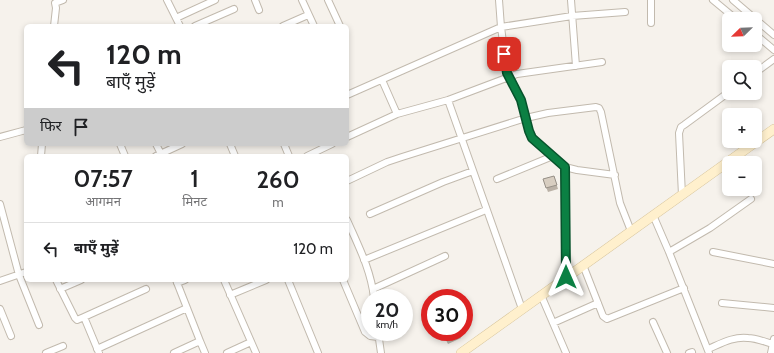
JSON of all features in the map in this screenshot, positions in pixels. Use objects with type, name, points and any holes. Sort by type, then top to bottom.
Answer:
[{"type":"main road","points":[[461,353],[774,128]]},
{"type":"street","points":[[54,24],[55,3],[63,0]]},
{"type":"street","points":[[167,0],[179,24]]},
{"type":"street","points":[[176,18],[215,0]]},
{"type":"street","points":[[255,0],[259,10]]},
{"type":"street","points":[[302,0],[313,24]]},
{"type":"street","points":[[328,0],[339,24]]},
{"type":"street","points":[[499,0],[506,68],[521,100],[532,138],[565,167],[615,175]]},
{"type":"street","points":[[571,0],[576,66]]},
{"type":"street","points":[[651,0],[651,22]]},
{"type":"street","points":[[713,0],[728,12]]},
{"type":"street","points":[[735,1],[774,35]]},
{"type":"street","points":[[200,24],[234,9]]},
{"type":"street","points":[[349,94],[501,27],[572,16],[625,12]]},
{"type":"street","points":[[288,24],[308,15]]},
{"type":"street","points":[[762,40],[774,50]]},
{"type":"street","points":[[762,68],[774,59]]},
{"type":"street","points":[[349,136],[397,114],[448,100],[509,77],[527,72],[602,62]]},
{"type":"street","points":[[382,80],[397,114]]},
{"type":"street","points":[[682,194],[678,133],[684,124],[722,97]]},
{"type":"street","points":[[448,100],[522,309]]},
{"type":"street","points":[[349,180],[387,162],[526,118],[592,107],[599,108],[623,214],[630,231]]},
{"type":"street","points":[[0,138],[24,131]]},
{"type":"street","points":[[169,153],[179,146]]},
{"type":"street","points":[[317,154],[329,146]]},
{"type":"street","points":[[497,179],[553,156]]},
{"type":"street","points":[[565,167],[566,277]]},
{"type":"street","points":[[370,214],[473,171]]},
{"type":"street","points":[[669,252],[710,228],[751,200]]},
{"type":"street","points":[[0,204],[19,275],[38,325]]},
{"type":"street","points":[[364,260],[486,210]]},
{"type":"street","points":[[653,215],[684,288],[708,351],[729,341],[742,337],[774,341],[771,353]]},
{"type":"street","points":[[349,225],[364,260],[373,289],[445,256]]},
{"type":"street","points":[[713,252],[774,264]]},
{"type":"street","points":[[583,265],[604,319],[610,319],[684,288]]},
{"type":"street","points":[[0,280],[24,273]]},
{"type":"street","points":[[57,282],[77,320],[146,289]]},
{"type":"street","points":[[60,289],[76,282]]},
{"type":"street","points":[[176,282],[188,308],[205,353]]},
{"type":"street","points":[[225,282],[256,353]]},
{"type":"street","points":[[230,295],[261,282]]},
{"type":"street","points":[[289,282],[318,353]]},
{"type":"street","points":[[344,282],[361,323]]},
{"type":"street","points":[[541,295],[566,353]]},
{"type":"street","points":[[722,302],[774,308]]},
{"type":"street","points":[[553,323],[598,303]]},
{"type":"street","points":[[84,318],[98,351],[188,308]]},
{"type":"street","points":[[0,309],[11,336]]},
{"type":"street","points":[[653,322],[667,353]]},
{"type":"street","points":[[174,353],[200,341]]},
{"type":"street","points":[[379,341],[381,353]]},
{"type":"street","points":[[227,353],[251,342]]},
{"type":"street","points":[[46,353],[63,346]]},
{"type":"building","points":[[554,176],[557,185],[546,188],[543,179]]},
{"type":"route","points":[[504,54],[507,73],[521,100],[532,138],[565,167],[566,277]]}]
